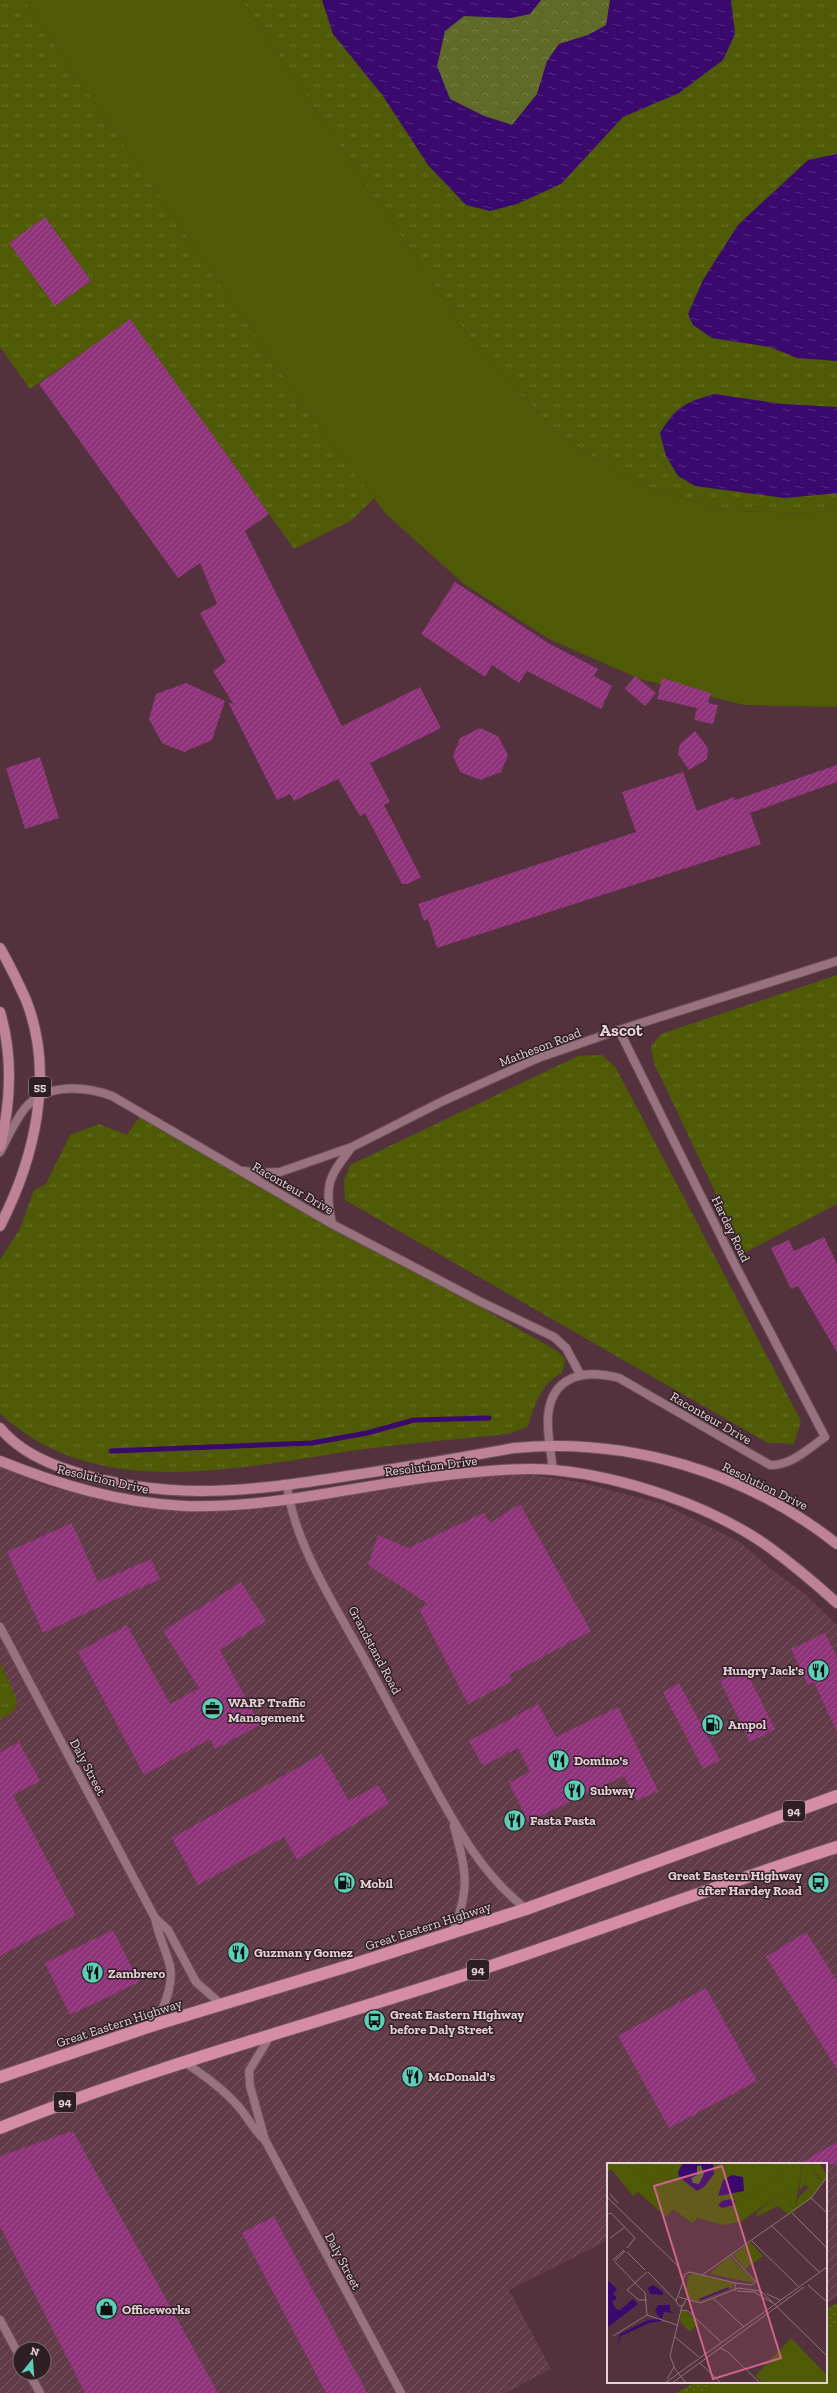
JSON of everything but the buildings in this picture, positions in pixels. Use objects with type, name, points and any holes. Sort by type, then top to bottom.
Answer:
[{"type":"highway","name":"Great Eastern Highway","points":[[0,2078],[157,2024],[526,1909],[837,1796]]},
{"type":"highway","name":"94","points":[[0,2128],[77,2097],[457,1977],[837,1847]]},
{"type":"main road","name":"55","points":[[0,948],[26,1000],[38,1052],[41,1095],[26,1162],[10,1206],[0,1226]]},
{"type":"main road","name":"55","points":[[0,1012],[8,1053],[10,1088],[0,1146]]},
{"type":"main road","name":"Resolution Drive","points":[[0,1428],[41,1459],[86,1476],[123,1484],[196,1492],[228,1492],[287,1485],[514,1448],[550,1444],[627,1451],[670,1460],[703,1471],[788,1511],[820,1530],[837,1544]]},
{"type":"main road","name":"Resolution Drive","points":[[0,1461],[69,1487],[154,1504],[218,1506],[289,1499],[456,1474],[520,1470],[553,1470],[626,1485],[677,1500],[710,1514],[767,1546],[837,1603]]},
{"type":"street","name":"Matheson Road","points":[[239,1170],[260,1173],[280,1172],[352,1147],[443,1101],[538,1058],[620,1030],[837,962]]},
{"type":"street","name":"Hardey Road","points":[[620,1030],[735,1265],[825,1437]]},
{"type":"street","name":"Raconteur Drive","points":[[0,1152],[26,1106],[41,1095],[70,1088],[101,1092],[332,1224],[478,1301],[554,1337],[566,1348],[580,1374],[599,1373],[619,1378],[770,1465],[778,1465],[788,1462],[825,1437]]},
{"type":"street","name":"Matheson Road","points":[[332,1224],[327,1202],[328,1183],[337,1166],[352,1147]]},
{"type":"street","points":[[553,1470],[548,1416],[555,1396],[566,1381],[580,1374]]},
{"type":"street","name":"Grandstand Road","points":[[287,1485],[289,1499],[309,1557],[453,1822],[490,1875],[506,1893],[526,1909]]},
{"type":"street","name":"Daly Street","points":[[0,1627],[155,1918],[159,1937],[170,1967],[167,1996],[157,2024]]},
{"type":"street","name":"Grandstand Road","points":[[452,1933],[463,1903],[466,1883],[453,1822]]},
{"type":"street","name":"Daly Street","points":[[155,1918],[168,1930],[196,1982],[222,2004]]},
{"type":"street","name":"Daly Street","points":[[270,2036],[250,2070],[250,2086],[265,2140],[401,2393]]},
{"type":"street","name":"Daly Street","points":[[184,2062],[216,2083],[239,2107],[256,2133],[265,2140]]},
{"type":"street","points":[[0,2320],[12,2342]]},
{"type":"street","points":[[33,2381],[40,2393]]},
{"type":"shaded area","points":[[0,1467],[47,1486],[118,1503],[170,1510],[221,1511],[342,1496],[414,1484],[521,1473],[584,1483],[663,1504],[740,1542],[771,1569],[805,1594],[837,1625],[837,2297],[827,2302],[827,2163],[607,2163],[607,2241],[509,2290],[551,2369],[505,2393],[0,2393]]},
{"type":"green space","points":[[0,0],[24,0],[316,423],[374,498],[352,520],[294,549],[130,320],[30,389],[0,347]]},
{"type":"green space","points":[[24,0],[242,0],[482,356],[565,439],[639,485],[728,511],[815,513],[837,507],[837,707],[744,705],[640,679],[549,639],[464,584],[386,514],[316,423]]},
{"type":"green space","points":[[242,0],[837,0],[837,507],[815,513],[728,511],[639,485],[565,439],[482,356]]},
{"type":"green space","points":[[541,0],[610,0],[607,25],[588,35],[559,44],[547,61],[537,94],[512,125],[484,116],[450,99],[437,66],[445,31],[464,16],[511,18],[529,14]]},
{"type":"green space","points":[[837,975],[837,1204],[744,1253],[654,1063],[651,1046],[661,1034]]},
{"type":"green space","points":[[602,1055],[616,1068],[801,1421],[794,1444],[768,1443],[345,1200],[344,1181],[350,1165],[578,1056]]},
{"type":"green space","points":[[142,1113],[557,1351],[565,1359],[562,1373],[548,1383],[543,1389],[527,1427],[508,1434],[414,1443],[219,1470],[171,1472],[124,1469],[80,1460],[38,1441],[0,1413],[0,1260],[20,1229],[34,1190],[46,1184],[70,1135],[99,1124],[127,1135]]},
{"type":"green space","points":[[0,1662],[18,1703],[13,1712],[0,1719]]},
{"type":"green space","points":[[837,2303],[837,2393],[676,2393],[694,2383],[827,2383],[827,2308]]},
{"type":"green space","points":[[837,2326],[837,2393],[697,2393],[717,2383],[827,2383],[827,2331]]},
{"type":"water","points":[[322,0],[541,0],[530,14],[511,18],[464,16],[445,31],[437,66],[450,99],[484,116],[512,125],[537,94],[547,61],[559,44],[588,35],[606,25],[610,0],[731,0],[735,34],[723,60],[679,93],[623,117],[561,184],[517,204],[490,211],[466,205],[428,165],[383,96],[333,34]]},
{"type":"water","points":[[837,154],[837,361],[797,358],[770,347],[712,338],[693,325],[688,314],[703,280],[738,225],[808,160]]},
{"type":"water","points":[[714,394],[783,404],[837,407],[837,493],[785,498],[695,486],[678,476],[666,456],[660,433],[671,417],[682,407],[695,400]]},
{"type":"waterway","points":[[111,1451],[312,1443],[367,1433],[414,1420],[489,1418]]},
{"type":"place","name":"Hungry Jack's","points":[[819,1670]]},
{"type":"place","name":"WARP Traffic Management","points":[[213,1709]]},
{"type":"place","name":"Ampol","points":[[713,1724]]},
{"type":"place","name":"Domino's","points":[[558,1760]]},
{"type":"place","name":"Subway","points":[[574,1790]]},
{"type":"place","name":"Fasta Pasta","points":[[514,1820]]},
{"type":"place","name":"Great Eastern Highway after Hardey Road","points":[[818,1882]]},
{"type":"place","name":"Mobil","points":[[345,1883]]},
{"type":"place","name":"Guzman y Gomez","points":[[238,1952]]},
{"type":"place","name":"Zambrero","points":[[92,1973]]},
{"type":"place","name":"Great Eastern Highway before Daly Street","points":[[375,2021]]},
{"type":"place","name":"McDonald's","points":[[413,2076]]},
{"type":"place","name":"Officeworks","points":[[107,2309]]},
{"type":"district","name":"Ascot","points":[[621,1030]]}]
